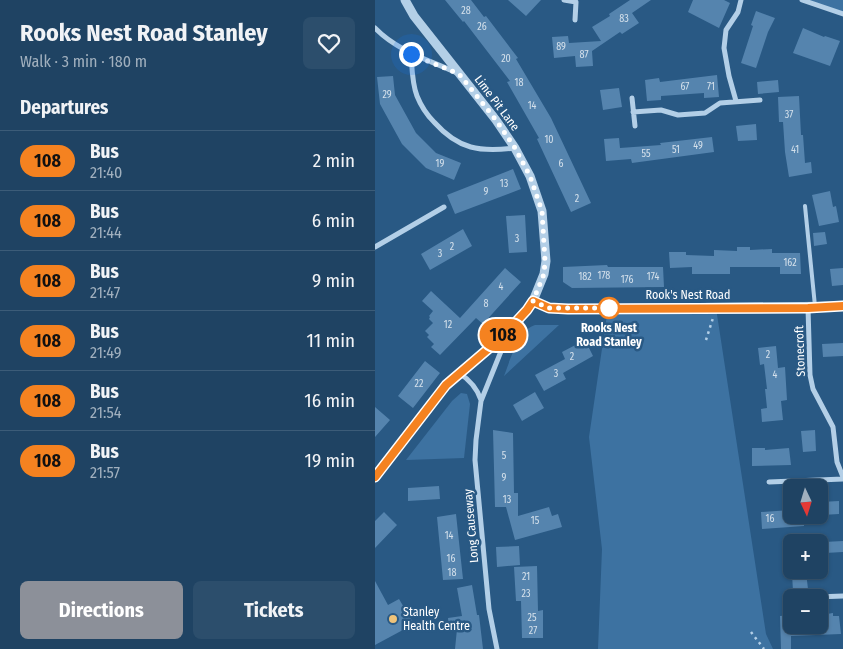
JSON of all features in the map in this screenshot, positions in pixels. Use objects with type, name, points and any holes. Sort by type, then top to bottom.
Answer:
[{"type":"street","name":"Lime Pit Lane","points":[[375,477],[446,385],[510,329],[527,310],[533,301],[544,274],[545,261],[542,211],[530,176],[515,148],[496,120],[414,16],[405,0]]},
{"type":"street","points":[[564,0],[576,1],[575,20]]},
{"type":"street","points":[[736,101],[724,48],[726,30],[738,12],[741,0]]},
{"type":"street","points":[[802,0],[843,14]]},
{"type":"street","name":"Lime Pit Lane","points":[[375,28],[383,36],[411,54],[459,74]]},
{"type":"street","name":"Lime Pit Lane","points":[[411,54],[412,73],[417,96],[426,113],[441,130],[457,143],[473,148],[487,150],[515,148]]},
{"type":"street","points":[[632,98],[635,126]]},
{"type":"street","points":[[633,112],[661,110],[678,116],[705,113],[720,103],[760,100]]},
{"type":"street","points":[[375,247],[444,207]]},
{"type":"street","name":"Rook's Nest Road","points":[[533,301],[549,308],[568,309],[843,306]]},
{"type":"street","name":"Stonecroft","points":[[769,482],[843,478],[837,462],[833,427],[813,389],[809,375],[812,307]]},
{"type":"street","name":"Long Causeway","points":[[497,649],[489,609],[475,460],[481,401],[510,329]]},
{"type":"street","points":[[459,373],[475,387],[481,401]]},
{"type":"street","points":[[828,597],[843,596]]},
{"type":"lane","points":[[805,206],[812,307]]},
{"type":"path","points":[[706,340],[716,308]]},
{"type":"path","points":[[751,632],[764,649]]},
{"type":"shaded area","points":[[802,0],[843,0],[843,14]]},
{"type":"shaded area","points":[[608,308],[716,308],[766,634],[773,649],[598,649],[602,549],[589,437]]},
{"type":"shaded area","points":[[535,325],[559,325],[504,376],[519,339],[529,328]]},
{"type":"shaded area","points":[[461,393],[467,394],[470,404],[464,458],[406,460],[452,401]]},
{"type":"building","points":[[445,0],[471,0],[484,17],[486,16],[518,58],[516,59],[551,118],[591,203],[571,212],[537,139],[539,138],[507,82],[510,81],[464,21]]},
{"type":"building","points":[[508,0],[541,0],[526,16]]},
{"type":"building","points":[[630,0],[651,0],[632,13],[639,23],[622,34],[620,32],[592,51],[593,66],[576,67],[575,56],[554,58],[552,37],[568,36],[569,43],[601,41],[592,27]]},
{"type":"building","points":[[693,0],[724,0],[730,3],[719,28],[688,12]]},
{"type":"building","points":[[756,11],[775,18],[768,32],[756,68],[741,63]]},
{"type":"building","points":[[803,28],[824,37],[840,41],[830,66],[793,53]]},
{"type":"building","points":[[717,75],[719,97],[704,98],[704,93],[661,96],[661,100],[647,101],[645,80],[659,78],[660,82]]},
{"type":"building","points":[[393,76],[395,95],[416,133],[436,153],[461,163],[454,180],[426,168],[402,144],[380,104],[377,77]]},
{"type":"building","points":[[778,80],[779,92],[758,94],[757,82]]},
{"type":"building","points":[[619,88],[622,107],[603,110],[600,90]]},
{"type":"building","points":[[799,96],[805,163],[811,162],[812,173],[789,177],[783,122],[779,122],[778,97]]},
{"type":"building","points":[[756,124],[757,140],[738,141],[736,126]]},
{"type":"building","points":[[712,137],[714,152],[632,163],[631,159],[606,161],[604,139],[619,138],[620,148],[661,145],[660,143]]},
{"type":"building","points":[[513,169],[521,189],[455,214],[447,195]]},
{"type":"building","points":[[830,191],[833,207],[836,206],[839,222],[819,226],[812,195]]},
{"type":"building","points":[[525,215],[527,252],[509,253],[506,216]]},
{"type":"building","points":[[463,229],[472,246],[430,270],[421,254]]},
{"type":"building","points":[[825,232],[827,244],[814,246],[813,233]]},
{"type":"building","points":[[737,247],[750,247],[750,250],[772,249],[772,253],[800,253],[801,274],[780,274],[780,267],[730,267],[730,274],[692,274],[692,267],[670,268],[669,252],[686,252],[686,255],[714,256],[714,250],[737,251]]},
{"type":"building","points":[[607,265],[608,267],[663,267],[664,287],[572,288],[563,282],[563,267]]},
{"type":"building","points":[[505,268],[521,282],[483,324],[476,318],[440,355],[431,347],[434,344],[427,337],[429,335],[425,331],[433,323],[429,316],[433,311],[422,301],[431,291],[460,318]]},
{"type":"building","points":[[843,268],[843,285],[832,286],[830,269]]},
{"type":"building","points":[[585,340],[593,356],[563,373],[566,379],[544,391],[535,375],[565,359],[562,352]]},
{"type":"building","points":[[843,343],[843,356],[823,357],[822,344]]},
{"type":"building","points":[[776,346],[778,368],[785,367],[787,400],[781,401],[783,420],[762,422],[761,409],[767,408],[765,389],[767,389],[764,364],[760,365],[758,348]]},
{"type":"building","points":[[425,361],[440,373],[413,408],[398,396]]},
{"type":"building","points":[[535,392],[544,408],[522,421],[513,405]]},
{"type":"building","points":[[375,407],[390,420],[375,437]]},
{"type":"building","points":[[493,430],[513,433],[514,493],[518,493],[518,516],[549,507],[552,516],[558,514],[562,527],[515,540],[506,507],[495,507]]},
{"type":"building","points":[[815,430],[816,451],[803,452],[801,431]]},
{"type":"building","points":[[752,448],[765,448],[765,450],[789,448],[791,465],[752,466]]},
{"type":"building","points":[[439,486],[440,499],[408,501],[408,488]]},
{"type":"building","points":[[839,501],[839,514],[828,515],[828,502]]},
{"type":"building","points":[[783,511],[783,524],[804,524],[804,526],[762,529],[761,512]]},
{"type":"building","points":[[384,512],[397,525],[375,548],[375,521]]},
{"type":"building","points":[[456,514],[463,579],[443,580],[437,517]]},
{"type":"building","points":[[843,541],[843,552],[828,553],[828,542]]},
{"type":"building","points":[[519,546],[520,565],[497,567],[496,547]]},
{"type":"building","points":[[537,566],[538,611],[543,610],[543,638],[522,638],[521,601],[516,601],[514,567]]},
{"type":"building","points":[[792,579],[807,579],[808,589],[793,589]]},
{"type":"building","name":"Stanley Health Centre","points":[[375,581],[388,605],[399,599],[414,624],[375,645]]},
{"type":"building","points":[[472,585],[477,615],[479,615],[483,649],[455,649],[457,629],[449,630],[448,618],[462,616],[457,588]]},
{"type":"building","points":[[833,613],[833,616],[839,616],[841,634],[791,636],[791,649],[781,649],[780,616],[783,616],[783,634],[828,634],[828,614]]},
{"type":"bus line","name":"108","points":[[375,477],[446,385],[501,338],[533,301],[549,308],[568,309],[808,308],[843,306]]},
{"type":"place","name":"Rooks Nest Road Stanley","points":[[609,308]]},
{"type":"place","name":"Stanley Health Centre","points":[[393,619]]},
{"type":"route","points":[[411,54],[459,74],[496,120],[515,148],[530,176],[542,211],[545,234],[544,274],[533,301],[549,308],[609,308]]}]
